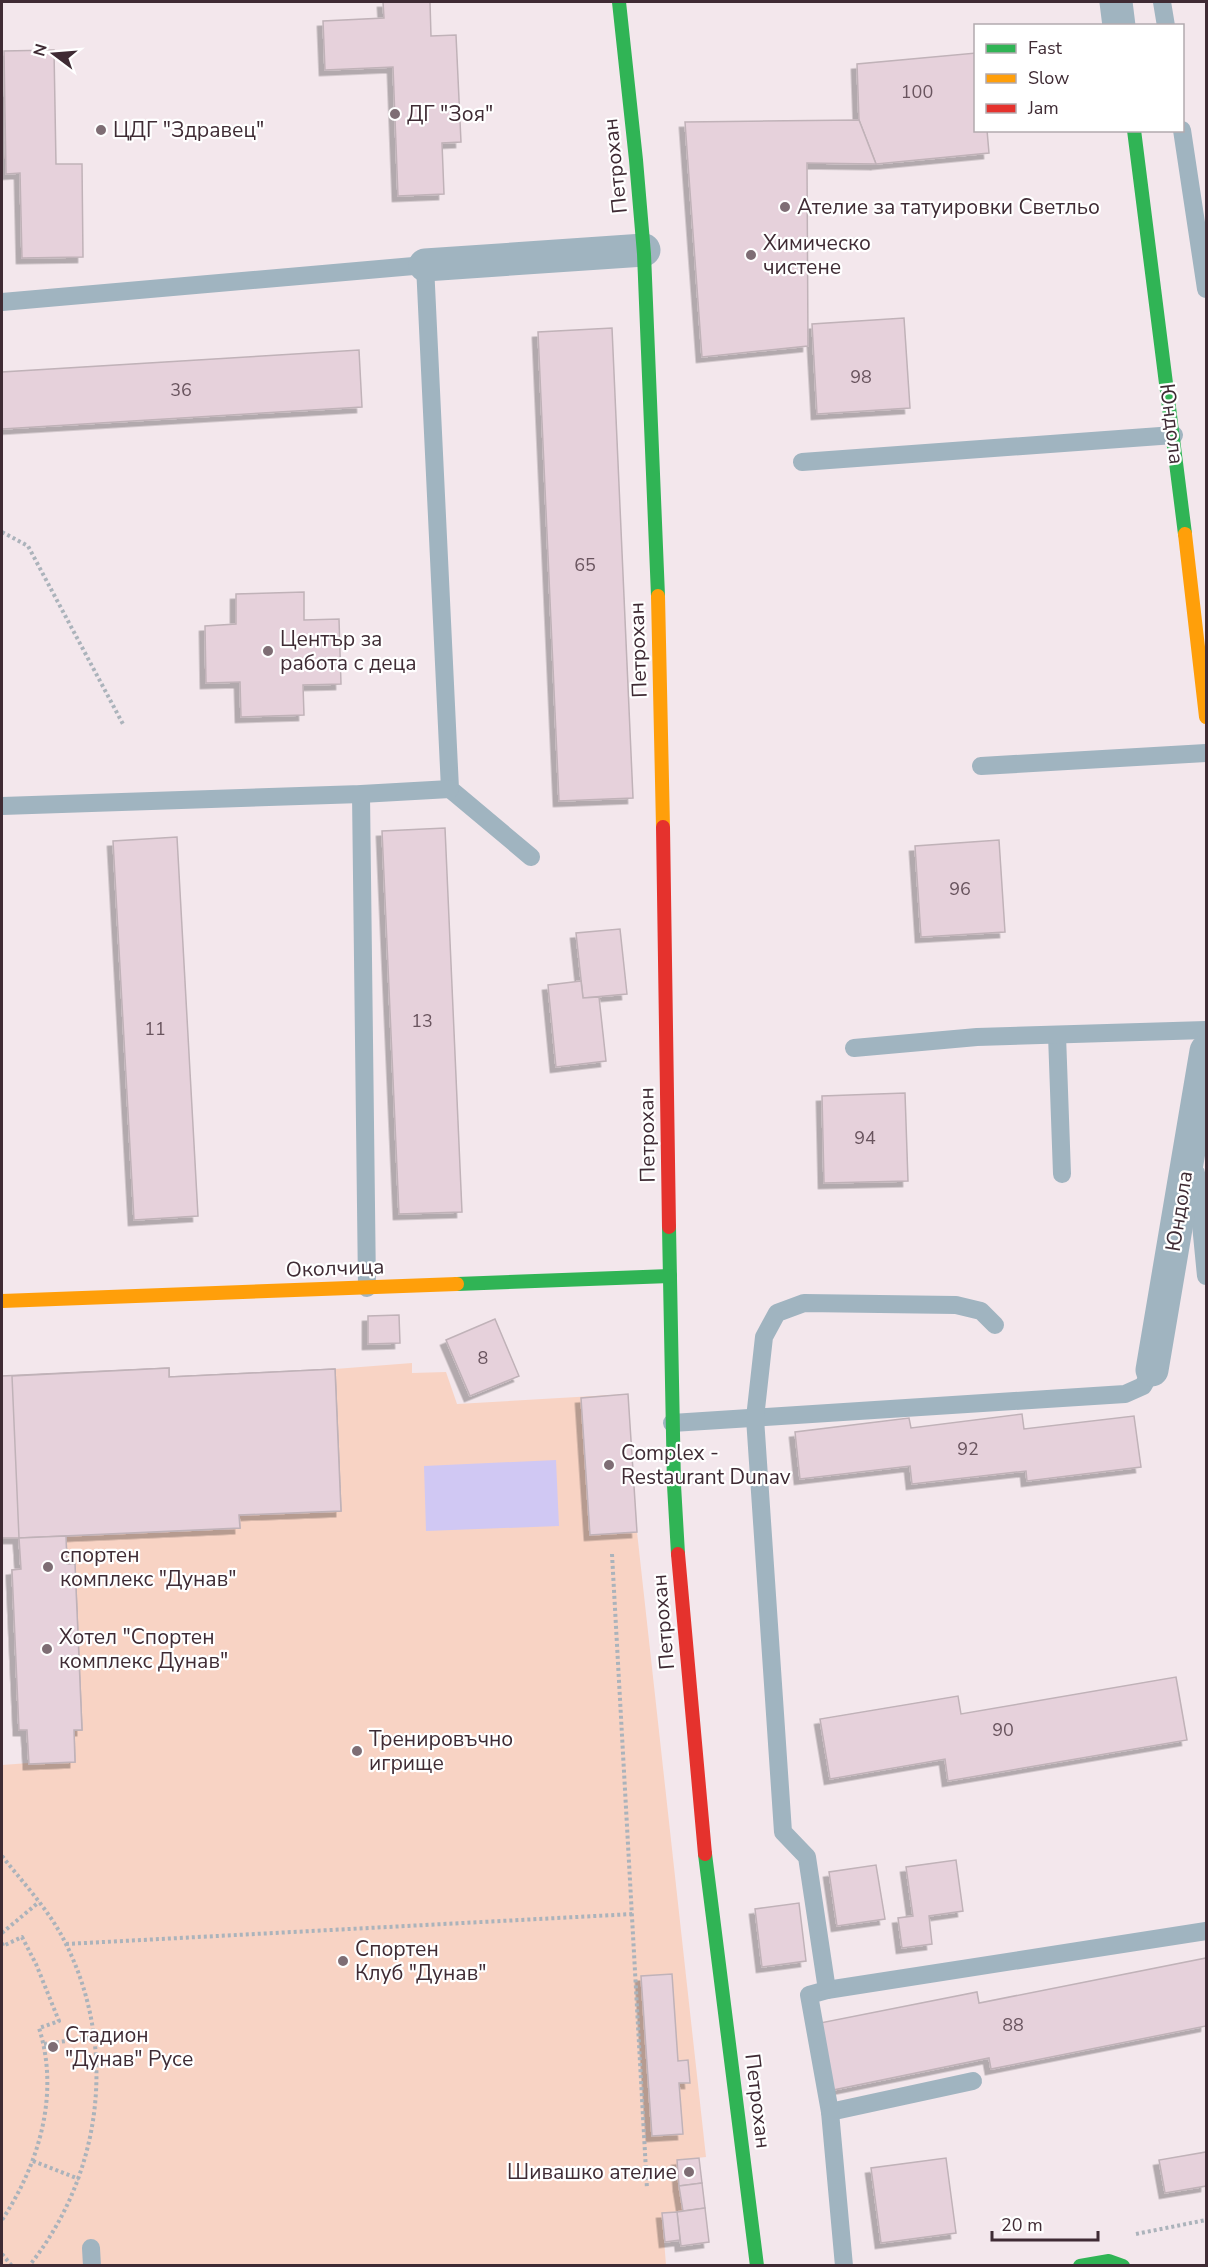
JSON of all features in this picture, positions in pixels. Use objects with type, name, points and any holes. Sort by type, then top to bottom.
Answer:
[{"type":"street","name":"Петрохан","points":[[620,2],[644,250],[654,458],[664,803],[672,1423],[680,1582],[704,1844],[757,2265]]},
{"type":"street","points":[[1116,2],[1119,24]]},
{"type":"street","name":"Юндола","points":[[1134,132],[1174,435],[1206,717]]},
{"type":"street","points":[[425,265],[644,250]]},
{"type":"street","name":"Юндола","points":[[1152,1370],[1206,1051]]},
{"type":"street","name":"Околчица","points":[[2,1301],[670,1276]]},
{"type":"street","points":[[1080,2265],[1109,2261],[1124,2265]]},
{"type":"lane","points":[[1162,2],[1166,24]]},
{"type":"lane","points":[[1182,132],[1206,289]]},
{"type":"lane","points":[[2,302],[425,265],[450,789]]},
{"type":"lane","points":[[802,462],[1174,435]]},
{"type":"lane","points":[[981,766],[1206,753]]},
{"type":"lane","points":[[2,806],[450,789],[531,857]]},
{"type":"lane","points":[[362,794],[367,1288]]},
{"type":"lane","points":[[854,1047],[977,1037],[1206,1030]]},
{"type":"lane","points":[[1057,1035],[1062,1174]]},
{"type":"lane","points":[[1192,1132],[1206,1276]]},
{"type":"lane","points":[[827,1990],[807,1857],[783,1832],[755,1418],[764,1337],[777,1313],[804,1303],[956,1305],[981,1311],[995,1325]]},
{"type":"lane","points":[[672,1423],[1125,1394],[1143,1386],[1152,1370]]},
{"type":"lane","points":[[844,2265],[830,2112],[808,1995],[827,1990],[1206,1931]]},
{"type":"lane","points":[[830,2112],[973,2081]]},
{"type":"path","points":[[2,532],[28,546],[123,726]]},
{"type":"path","points":[[612,1554],[647,2189]]},
{"type":"path","points":[[2,1856],[39,1902],[66,1944],[85,1989],[98,2060],[95,2114],[89,2147],[79,2179],[55,2229],[29,2265]]},
{"type":"path","points":[[2,1933],[39,1902]]},
{"type":"path","points":[[66,1944],[633,1914]]},
{"type":"path","points":[[2,1943],[3,1946],[22,1937],[36,1964],[59,2021],[39,2028],[44,2044],[47,2094],[44,2122],[33,2161],[15,2200],[2,2220]]},
{"type":"path","points":[[44,2044],[95,2037]]},
{"type":"path","points":[[33,2161],[79,2179]]},
{"type":"path","points":[[1109,2261],[1128,2235],[1206,2220]]},
{"type":"path","points":[[2,2254],[12,2265]]},
{"type":"shaded area","name":"Спортен Клуб \"Дунав\"","points":[[412,1363],[412,1373],[446,1372],[457,1404],[628,1394],[637,1532],[706,2157],[677,2160],[683,2211],[662,2214],[666,2265],[2,2265],[2,1765],[29,1763],[27,1730],[19,1730],[12,1570],[21,1569],[19,1538],[2,1538],[2,1376],[169,1368],[170,1377]]},
{"type":"shaded area","points":[[556,1460],[559,1526],[426,1531],[424,1466]]},
{"type":"building","points":[[383,2],[430,2],[431,36],[456,35],[461,142],[442,143],[444,194],[398,196],[393,67],[325,70],[323,21],[384,18]]},
{"type":"building","points":[[54,50],[56,164],[82,164],[83,257],[22,258],[20,173],[6,174],[4,51]]},
{"type":"building","points":[[974,53],[974,132],[987,132],[989,153],[876,164],[859,120],[857,64]]},
{"type":"building","name":"Химическо чистене","points":[[859,120],[876,164],[807,163],[808,346],[702,357],[685,122]]},
{"type":"building","points":[[904,318],[910,408],[817,414],[812,324]]},
{"type":"building","points":[[612,328],[633,798],[559,801],[538,332]]},
{"type":"building","points":[[359,350],[362,407],[2,429],[2,372]]},
{"type":"building","points":[[304,592],[304,620],[339,619],[341,684],[303,685],[304,715],[241,717],[240,682],[206,683],[205,626],[236,624],[236,594]]},
{"type":"building","points":[[445,828],[462,1212],[399,1214],[382,831]]},
{"type":"building","points":[[177,837],[198,1216],[134,1220],[113,841]]},
{"type":"building","points":[[999,840],[1005,932],[921,937],[915,846]]},
{"type":"building","points":[[620,929],[627,994],[583,998],[576,933]]},
{"type":"building","points":[[581,981],[583,998],[599,997],[606,1061],[556,1067],[548,985]]},
{"type":"building","points":[[905,1093],[908,1181],[824,1183],[822,1096]]},
{"type":"building","points":[[399,1315],[400,1343],[368,1344],[368,1316]]},
{"type":"building","points":[[495,1319],[519,1376],[470,1396],[446,1340]]},
{"type":"building","name":"спортен комплекс \"Дунав\"","points":[[169,1368],[169,1377],[335,1369],[341,1511],[239,1515],[240,1528],[66,1536],[67,1564],[75,1564],[82,1730],[74,1730],[75,1762],[29,1764],[27,1730],[19,1730],[12,1570],[21,1569],[19,1538],[2,1538],[2,1376]]},
{"type":"building","name":"спортен комплекс \"Дунав\"","points":[[169,1368],[169,1377],[335,1369],[341,1511],[239,1515],[240,1528],[19,1538],[12,1376]]},
{"type":"building","name":"Complex - Restaurant Dunav","points":[[628,1394],[637,1532],[590,1535],[581,1398]]},
{"type":"building","points":[[1022,1414],[1024,1429],[1134,1416],[1141,1467],[1027,1481],[1026,1471],[912,1484],[910,1466],[800,1479],[795,1432],[909,1418],[911,1428]]},
{"type":"building","name":"Хотел \"Спортен комплекс Дунав\"","points":[[66,1536],[67,1564],[75,1564],[82,1730],[74,1730],[75,1762],[29,1764],[27,1730],[19,1730],[12,1570],[21,1569],[19,1538]]},
{"type":"building","points":[[1176,1677],[1187,1740],[948,1781],[945,1759],[830,1779],[820,1719],[958,1696],[961,1714]]},
{"type":"building","points":[[956,1860],[963,1911],[929,1916],[932,1944],[902,1948],[898,1918],[913,1916],[906,1867]]},
{"type":"building","points":[[876,1865],[885,1919],[837,1926],[829,1872]]},
{"type":"building","points":[[799,1903],[806,1961],[762,1967],[755,1909]]},
{"type":"building","points":[[1206,1958],[1206,2026],[991,2069],[989,2058],[833,2090],[820,2023],[977,1992],[979,2003]]},
{"type":"building","points":[[672,1974],[678,2061],[688,2060],[690,2083],[679,2083],[683,2134],[652,2136],[641,1976]]},
{"type":"building","points":[[1206,2152],[1206,2186],[1165,2193],[1159,2160]]},
{"type":"building","name":"Шивашко ателие","points":[[699,2158],[702,2183],[679,2186],[677,2160]]},
{"type":"building","points":[[946,2158],[956,2233],[881,2243],[871,2168]]},
{"type":"building","points":[[702,2183],[705,2208],[683,2211],[679,2186]]},
{"type":"building","points":[[705,2208],[709,2242],[681,2246],[677,2212]]},
{"type":"building","points":[[677,2212],[680,2240],[665,2242],[662,2213]]},
{"type":"traffic: fast","points":[[619,2],[644,254],[658,596]]},
{"type":"traffic: fast","points":[[1134,132],[1185,534]]},
{"type":"traffic: fast","points":[[669,1227],[674,1485],[678,1554]]},
{"type":"traffic: fast","points":[[457,1284],[670,1276]]},
{"type":"traffic: fast","points":[[705,1854],[757,2266]]},
{"type":"traffic: fast","points":[[1080,2266],[1109,2261],[1123,2266]]},
{"type":"traffic: slow","points":[[1185,534],[1206,717]]},
{"type":"traffic: slow","points":[[658,596],[663,827]]},
{"type":"traffic: slow","points":[[2,1301],[457,1284]]},
{"type":"traffic: jam","points":[[663,827],[669,1227]]},
{"type":"traffic: jam","points":[[678,1554],[705,1854]]},
{"type":"place","name":"ДГ \"Зоя\"","points":[[395,114]]},
{"type":"place","name":"ЦДГ \"Здравец\"","points":[[101,130]]},
{"type":"place","name":"Ателие за татуировки Светльо","points":[[785,207]]},
{"type":"place","name":"Химическо чистене","points":[[751,255]]},
{"type":"place","name":"Център за работа с деца","points":[[268,651]]},
{"type":"place","name":"Complex - Restaurant Dunav","points":[[609,1465]]},
{"type":"place","name":"спортен комплекс \"Дунав\"","points":[[48,1567]]},
{"type":"place","name":"Хотел \"Спортен комплекс Дунав\"","points":[[47,1649]]},
{"type":"place","name":"Тренировъчно игрище","points":[[357,1751]]},
{"type":"place","name":"Спортен Клуб \"Дунав\"","points":[[343,1961]]},
{"type":"place","name":"Стадион \"Дунав\" Русе","points":[[53,2047]]},
{"type":"place","name":"Шивашко ателие","points":[[689,2172]]}]
